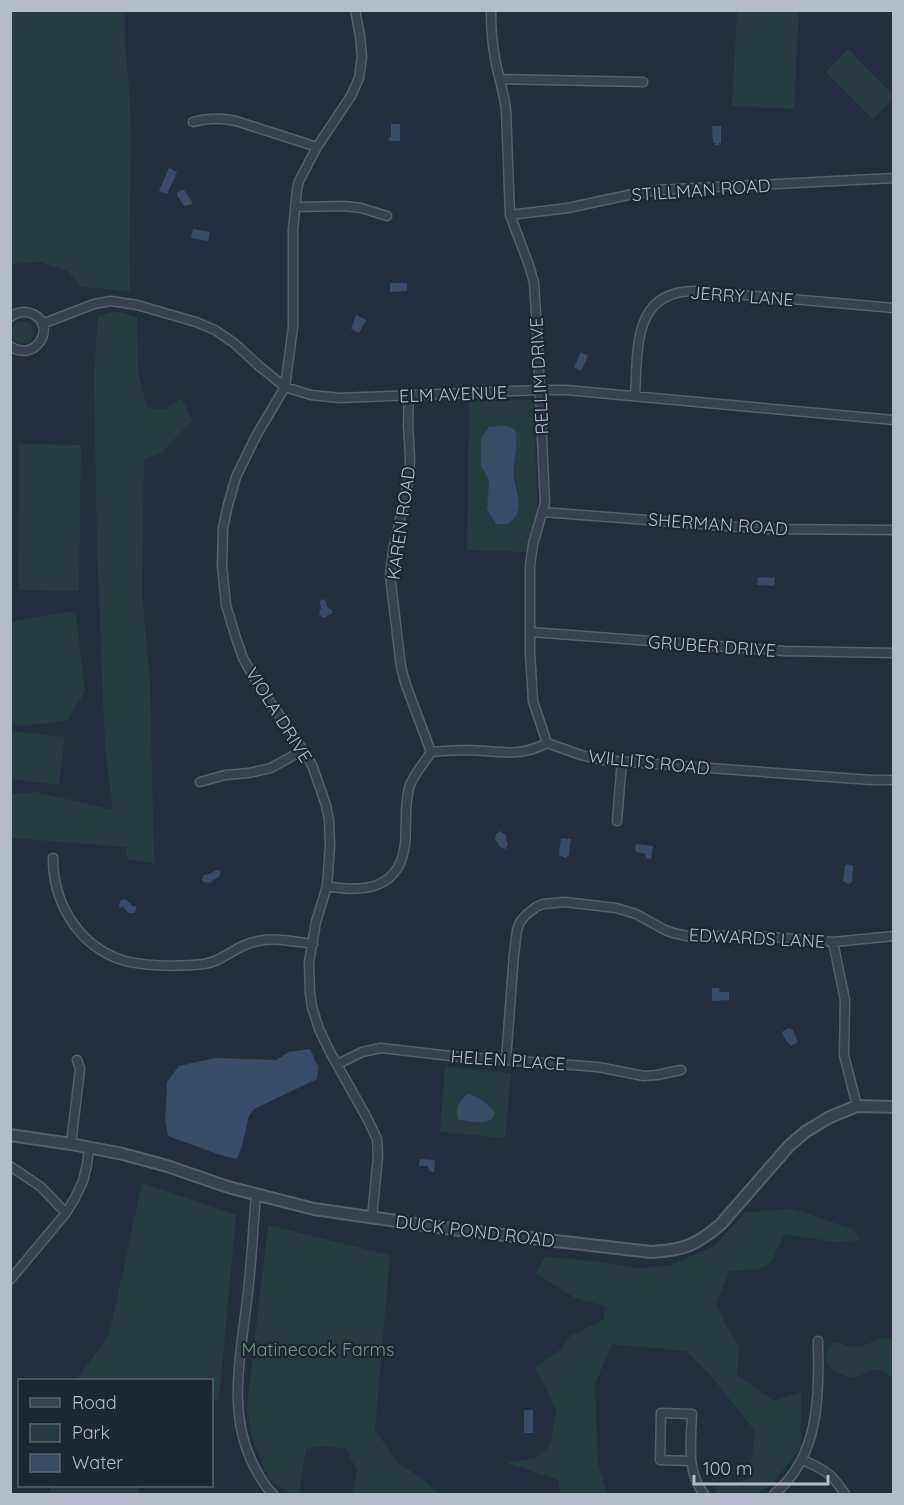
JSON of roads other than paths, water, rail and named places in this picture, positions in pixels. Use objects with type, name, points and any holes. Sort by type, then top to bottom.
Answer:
[{"type":"street","name":"VIOLA DRIVE","points":[[355,10],[362,57],[359,78],[351,96],[317,147],[299,181],[293,230],[293,327],[285,387],[256,436],[236,477],[224,528],[222,575],[226,605],[243,658],[258,685],[312,765],[328,820],[330,845],[327,886],[316,922],[308,970],[312,1007],[329,1050],[377,1139],[378,1156],[372,1218]]},
{"type":"street","name":"RELLIM DRIVE","points":[[491,10],[495,57],[506,110],[510,215],[534,283],[545,502],[533,544],[530,566],[531,693],[547,743]]},
{"type":"street","points":[[500,79],[643,82]]},
{"type":"street","points":[[193,122],[225,119],[236,121],[317,147]]},
{"type":"street","name":"STILLMAN ROAD","points":[[510,215],[568,208],[658,190],[894,178]]},
{"type":"street","points":[[296,207],[344,206],[361,208],[387,216]]},
{"type":"street","name":"JERRY LANE","points":[[634,396],[642,323],[653,305],[663,297],[675,292],[698,291],[894,308]]},
{"type":"street","name":"ELM AVENUE","points":[[42,324],[94,304],[111,301],[137,305],[196,322],[215,330],[234,343],[285,387],[325,397],[566,390],[894,420]]},
{"type":"street","points":[[10,317],[18,312],[31,313],[40,320],[43,334],[38,346],[26,351],[19,351],[10,346]]},
{"type":"street","name":"KAREN ROAD","points":[[409,395],[409,478],[390,575],[401,667],[431,752]]},
{"type":"street","name":"SHERMAN ROAD","points":[[543,512],[764,529],[894,530]]},
{"type":"street","name":"GRUBER DRIVE","points":[[531,632],[784,651],[894,653]]},
{"type":"street","points":[[327,886],[361,890],[377,886],[396,870],[402,858],[405,843],[406,809],[410,787],[415,774],[431,752],[467,750],[524,752],[547,743]]},
{"type":"street","name":"WILLITS ROAD","points":[[547,743],[602,760],[894,780]]},
{"type":"street","points":[[200,782],[225,775],[265,770],[279,765],[303,750]]},
{"type":"street","points":[[618,821],[622,761]]},
{"type":"street","points":[[53,858],[53,872],[59,897],[70,919],[84,938],[115,958],[144,964],[205,964],[263,939],[313,944]]},
{"type":"street","name":"EDWARDS LANE","points":[[506,1060],[517,930],[526,915],[543,904],[565,902],[616,908],[636,914],[665,930],[692,937],[746,935],[833,942],[894,936]]},
{"type":"street","points":[[833,942],[845,1000],[844,1054],[857,1106]]},
{"type":"street","name":"HELEN PLACE","points":[[338,1064],[362,1052],[381,1048],[451,1056],[598,1067],[644,1076],[681,1070]]},
{"type":"street","points":[[71,1144],[80,1069],[77,1060]]},
{"type":"street","name":"DUCK POND ROAD","points":[[10,1135],[89,1147],[168,1166],[256,1195],[314,1209],[651,1252],[674,1251],[697,1242],[721,1224],[789,1146],[805,1132],[830,1117],[857,1106],[894,1107]]},
{"type":"street","points":[[10,1280],[66,1213],[75,1198],[83,1181],[89,1147]]},
{"type":"street","points":[[10,1166],[41,1187],[66,1213]]},
{"type":"street","points":[[256,1195],[237,1393],[242,1433],[249,1458],[263,1483],[273,1494]]},
{"type":"street","points":[[774,1494],[789,1480],[803,1460],[812,1436],[819,1383],[818,1341]]},
{"type":"street","points":[[690,1461],[660,1460],[661,1413],[692,1414],[690,1461],[699,1489],[704,1494]]},
{"type":"street","points":[[803,1460],[822,1468],[835,1479],[845,1494]]},
{"type":"water","points":[[391,124],[400,124],[400,141],[389,141]]},
{"type":"water","points":[[712,126],[721,126],[719,145],[713,143]]},
{"type":"water","points":[[169,168],[177,172],[167,194],[159,191]]},
{"type":"water","points":[[182,190],[185,191],[192,204],[184,206],[177,195]]},
{"type":"water","points":[[193,229],[210,232],[208,241],[191,238]]},
{"type":"water","points":[[390,283],[407,283],[407,291],[390,292]]},
{"type":"water","points":[[356,315],[366,320],[359,333],[351,329]]},
{"type":"water","points":[[581,352],[588,356],[581,371],[574,367]]},
{"type":"water","points":[[505,426],[515,429],[516,435],[514,476],[518,508],[516,516],[508,524],[496,524],[487,509],[489,480],[481,466],[481,438],[489,427]]},
{"type":"water","points":[[758,577],[775,578],[774,586],[757,585]]},
{"type":"water","points":[[323,599],[333,612],[323,618],[319,614],[320,601]]},
{"type":"water","points":[[499,831],[506,835],[508,844],[506,849],[500,847],[495,839]]},
{"type":"water","points":[[561,838],[571,839],[569,856],[566,858],[559,855]]},
{"type":"water","points":[[636,844],[653,846],[651,859],[646,858],[646,854],[636,852]]},
{"type":"water","points":[[845,865],[853,866],[852,882],[848,884],[843,881]]},
{"type":"water","points":[[216,870],[221,873],[218,878],[210,883],[203,882],[204,875]]},
{"type":"water","points":[[125,899],[136,906],[134,913],[129,913],[122,906],[120,908],[120,901]]},
{"type":"water","points":[[712,988],[719,988],[720,992],[729,992],[729,1000],[712,1001]]},
{"type":"water","points":[[789,1028],[793,1030],[798,1042],[791,1046],[782,1032]]},
{"type":"water","points":[[310,1049],[318,1067],[317,1079],[254,1109],[249,1116],[237,1159],[168,1136],[165,1119],[167,1082],[179,1066],[215,1058],[276,1060],[289,1052]]},
{"type":"water","points":[[468,1094],[486,1103],[495,1112],[493,1118],[481,1122],[459,1120],[458,1106]]},
{"type":"water","points":[[420,1159],[435,1160],[434,1172],[429,1171],[428,1166],[419,1166]]},
{"type":"water","points":[[524,1410],[533,1410],[533,1433],[524,1433]]},
{"type":"park label","name":"Matinecock Farms","points":[[318,1349]]}]
